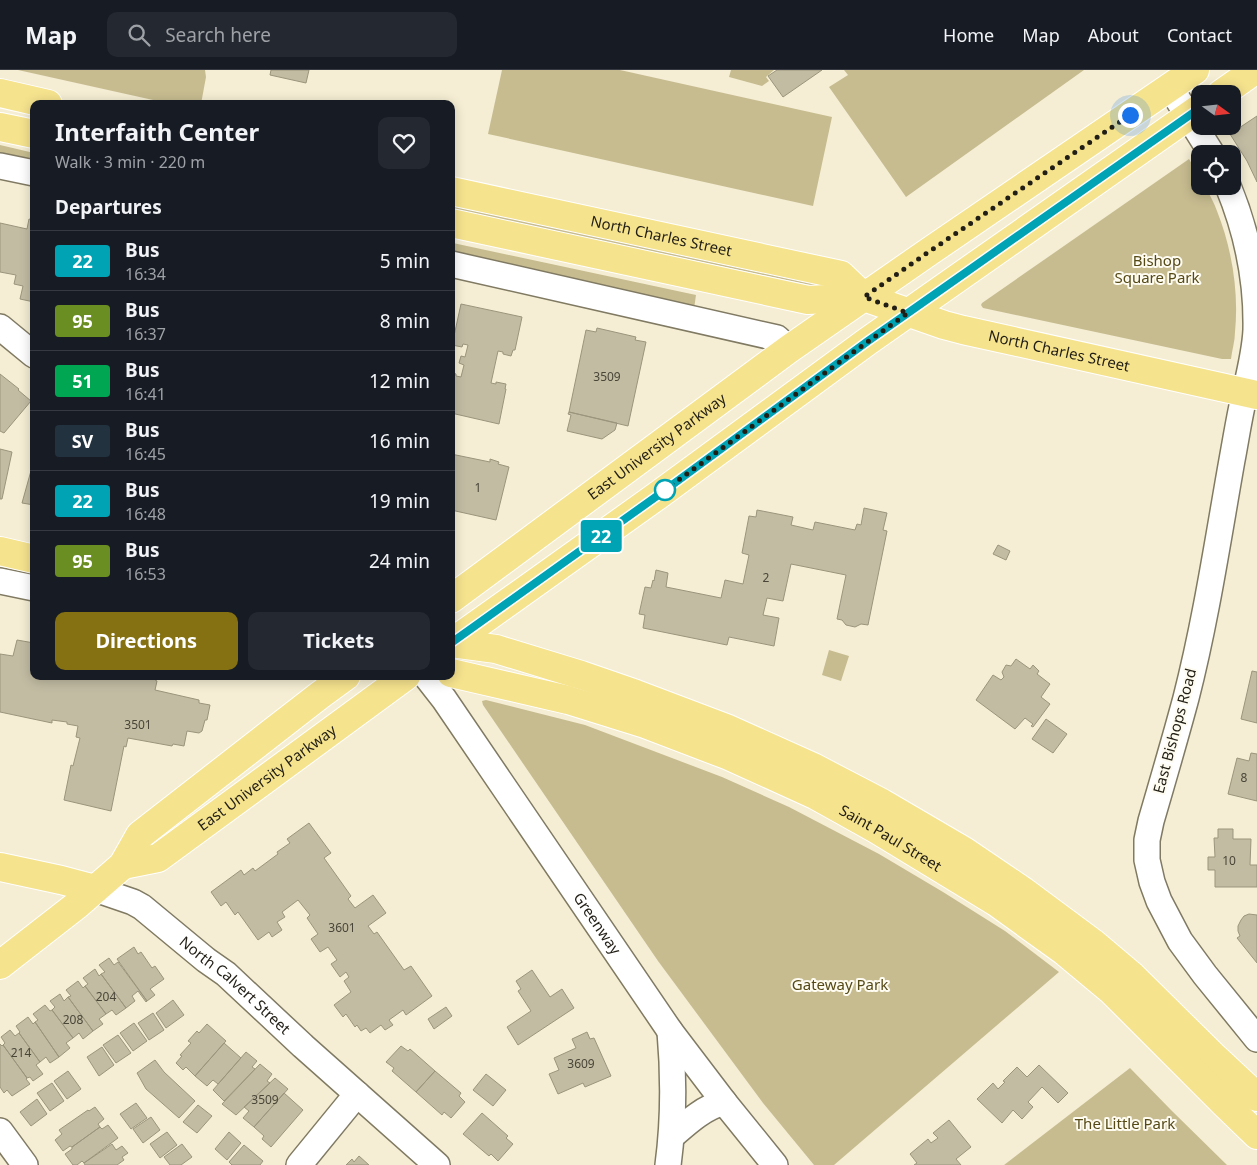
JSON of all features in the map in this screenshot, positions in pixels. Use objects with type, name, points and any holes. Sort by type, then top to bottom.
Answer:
[{"type":"main road","name":"East University Parkway","points":[[455,596],[788,350],[1195,70]]},
{"type":"main road","points":[[1234,85],[1255,70]]},
{"type":"main road","points":[[0,93],[31,100]]},
{"type":"main road","points":[[455,640],[657,496],[868,341],[1191,114]]},
{"type":"main road","points":[[0,126],[30,133]]},
{"type":"main road","name":"North Charles Street","points":[[455,192],[840,275],[864,297],[963,330],[1251,394]]},
{"type":"main road","name":"North Charles Street","points":[[455,224],[808,300],[864,297]]},
{"type":"main road","points":[[0,551],[30,558]]},
{"type":"main road","name":"Saint Paul Street","points":[[455,644],[496,649],[580,674],[636,694],[734,732],[813,767],[882,803],[972,856],[1023,890],[1093,943],[1132,976],[1257,1097]]},
{"type":"main road","name":"Saint Paul Street","points":[[455,674],[568,700],[646,724],[729,756],[815,795],[876,829],[996,902],[1064,951],[1112,991],[1257,1135]]},
{"type":"main road","name":"East University Parkway","points":[[0,965],[95,890],[123,865],[140,835],[322,686],[336,680]]},
{"type":"main road","name":"East University Parkway","points":[[123,865],[158,858],[401,680]]},
{"type":"main road","name":"North Calvert Street","points":[[0,867],[61,880],[95,890]]},
{"type":"street","points":[[1170,87],[1191,109]]},
{"type":"street","points":[[0,166],[30,172]]},
{"type":"street","name":"East Bishops Road","points":[[1232,195],[1245,234],[1256,293],[1256,331],[1250,368],[1251,394],[1240,417],[1199,639],[1186,697],[1151,822],[1147,840],[1147,860],[1159,901],[1180,941],[1257,1039]]},
{"type":"street","points":[[455,265],[777,338],[788,350]]},
{"type":"street","points":[[0,328],[30,352]]},
{"type":"street","points":[[0,581],[30,587]]},
{"type":"street","name":"Greenway","points":[[429,680],[444,699],[670,1031],[775,1165]]},
{"type":"street","name":"North Calvert Street","points":[[95,890],[133,902],[154,916],[206,960],[226,974],[303,1046],[437,1165]]},
{"type":"street","points":[[668,1165],[672,1136],[673,1073],[670,1031]]},
{"type":"street","points":[[299,1165],[357,1094]]},
{"type":"street","points":[[672,1136],[702,1111],[724,1102]]},
{"type":"street","points":[[0,1131],[25,1165]]},
{"type":"green space","points":[[18,70],[205,70],[206,77],[202,100],[153,100]]},
{"type":"green space","points":[[502,70],[620,70],[832,117],[813,206],[488,134]]},
{"type":"green space","points":[[731,70],[774,70],[766,77],[769,81],[762,86],[729,77]]},
{"type":"green space","points":[[844,70],[1084,70],[906,197],[829,87],[848,75]]},
{"type":"green space","points":[[0,145],[30,152],[30,166],[0,160]]},
{"type":"green space","name":"Bishop Square Park","points":[[1189,159],[1191,162],[1191,195],[1210,195],[1227,240],[1236,302],[1235,335],[1231,359],[1222,359],[983,308],[982,303]]},
{"type":"green space","points":[[455,197],[827,277],[815,286],[546,229],[508,227],[455,218]]},
{"type":"green space","points":[[455,243],[696,295],[694,309],[455,258]]},
{"type":"green space","points":[[829,650],[849,656],[841,681],[822,675]]},
{"type":"green space","name":"Gateway Park","points":[[486,700],[585,725],[722,777],[789,807],[879,854],[943,892],[1005,931],[1059,972],[834,1165],[814,1165],[763,1103],[658,961],[483,705],[482,701]]},
{"type":"green space","name":"The Little Park","points":[[1130,1068],[1227,1165],[1004,1165]]},
{"type":"building","points":[[271,70],[309,70],[306,83],[270,75]]},
{"type":"building","points":[[777,70],[822,70],[783,97],[768,76]]},
{"type":"building","points":[[1257,116],[1257,182],[1241,151],[1241,145],[1237,145],[1231,135],[1241,135],[1241,127]]},
{"type":"building","points":[[30,219],[30,301],[20,299],[23,286],[14,284],[16,275],[0,272],[0,223],[27,229]]},
{"type":"building","points":[[461,304],[522,317],[515,350],[513,350],[511,356],[498,351],[491,383],[506,384],[499,424],[455,414],[455,374],[456,376],[461,377],[464,365],[459,363],[461,356],[465,357],[468,345],[463,344],[462,347],[455,346],[455,331]]},
{"type":"building","points":[[597,328],[636,337],[635,340],[646,342],[628,426],[569,412],[586,330],[596,332]]},
{"type":"building","points":[[0,374],[19,389],[30,402],[4,433],[0,431]]},
{"type":"building","points":[[569,412],[617,423],[615,430],[602,439],[567,431],[571,415],[568,414]]},
{"type":"building","points":[[0,449],[12,452],[2,499],[0,499]]},
{"type":"building","points":[[455,455],[490,462],[490,459],[499,462],[498,464],[509,467],[496,520],[455,511]]},
{"type":"building","points":[[30,474],[30,504],[22,503]]},
{"type":"building","points":[[864,508],[887,513],[883,530],[887,531],[868,625],[861,624],[855,627],[846,625],[842,620],[837,619],[846,575],[791,564],[783,601],[767,598],[763,615],[779,618],[774,646],[729,637],[727,645],[643,628],[645,615],[639,614],[645,587],[651,588],[656,570],[668,573],[666,587],[721,598],[725,580],[743,584],[749,555],[742,553],[749,516],[756,517],[757,510],[793,517],[791,525],[813,530],[815,522],[855,530],[857,524],[861,525]]},
{"type":"building","points":[[998,545],[1010,551],[1006,560],[993,554]]},
{"type":"building","points":[[17,640],[30,642],[30,680],[155,680],[157,681],[155,690],[199,700],[199,703],[210,705],[207,720],[205,720],[202,731],[199,733],[187,731],[184,746],[173,744],[172,746],[128,738],[126,747],[124,746],[111,811],[64,800],[71,765],[73,766],[80,738],[76,737],[78,726],[67,724],[67,722],[52,720],[52,723],[0,712],[0,654],[13,656]]},
{"type":"building","points":[[1016,659],[1030,669],[1033,665],[1039,671],[1037,674],[1050,684],[1041,697],[1050,704],[1033,727],[1031,726],[1033,724],[1025,718],[1015,729],[976,700],[993,675],[1001,680],[1004,677],[1002,672],[1006,665],[1011,666]]},
{"type":"building","points":[[1252,671],[1257,672],[1257,723],[1241,719]]},
{"type":"building","points":[[1046,719],[1067,734],[1053,753],[1032,739]]},
{"type":"building","points":[[1251,753],[1257,754],[1257,801],[1228,794],[1237,758],[1249,761]]},
{"type":"building","points":[[309,823],[331,853],[324,858],[351,896],[348,899],[355,908],[373,895],[386,913],[368,926],[374,934],[377,932],[404,970],[411,966],[432,996],[406,1015],[403,1010],[389,1020],[393,1025],[385,1030],[381,1025],[370,1033],[366,1028],[361,1031],[357,1025],[355,1027],[346,1014],[343,1017],[334,1005],[351,992],[344,981],[349,977],[346,972],[340,977],[331,964],[337,960],[328,947],[320,952],[311,939],[318,934],[307,918],[310,915],[298,900],[282,912],[285,917],[277,922],[282,930],[272,937],[269,932],[258,940],[238,912],[235,915],[226,902],[221,906],[211,892],[241,870],[244,875],[253,868],[255,871],[290,843],[287,839]]},
{"type":"building","points":[[1218,829],[1233,829],[1233,839],[1251,839],[1250,865],[1257,865],[1257,887],[1215,887],[1215,870],[1208,870],[1208,857],[1215,857],[1214,838],[1218,838]]},
{"type":"building","points":[[1249,914],[1257,915],[1257,963],[1237,938],[1240,936],[1238,926],[1241,920]]},
{"type":"building","points":[[134,947],[138,954],[141,952],[152,968],[155,966],[164,979],[150,989],[155,995],[147,1001],[117,959]]},
{"type":"building","points":[[109,958],[114,965],[118,962],[146,1002],[138,991],[132,996],[135,1001],[126,1008],[101,974],[105,972],[99,965]]},
{"type":"building","points":[[95,969],[99,976],[101,974],[126,1008],[116,1015],[112,1010],[106,1014],[85,986],[88,984],[83,978]]},
{"type":"building","points":[[532,970],[550,997],[562,989],[574,1008],[518,1045],[507,1027],[531,1011],[518,991],[521,989],[516,981]]},
{"type":"building","points":[[78,981],[83,988],[85,986],[106,1014],[99,1019],[103,1024],[93,1031],[68,997],[71,996],[66,990]]},
{"type":"building","points":[[60,994],[64,1001],[68,997],[93,1031],[83,1039],[79,1033],[73,1038],[52,1010],[55,1007],[50,1001]]},
{"type":"building","points":[[173,1000],[184,1015],[166,1028],[156,1013]]},
{"type":"building","points":[[45,1005],[50,1011],[52,1010],[73,1038],[66,1043],[70,1048],[59,1057],[35,1022],[38,1020],[33,1014]]},
{"type":"building","points":[[446,1007],[452,1016],[434,1029],[428,1019]]},
{"type":"building","points":[[153,1013],[164,1030],[149,1040],[138,1023]]},
{"type":"building","points":[[28,1017],[33,1024],[35,1022],[59,1057],[50,1063],[46,1057],[40,1062],[19,1033],[16,1026]]},
{"type":"building","points":[[134,1023],[147,1041],[133,1051],[120,1033]]},
{"type":"building","points":[[207,1024],[226,1041],[195,1076],[186,1067],[183,1070],[176,1063],[182,1056],[180,1055],[191,1043],[188,1041]]},
{"type":"building","points":[[10,1030],[15,1036],[19,1033],[40,1062],[36,1065],[43,1074],[33,1081],[30,1077],[27,1078],[3,1045],[5,1043],[1,1037]]},
{"type":"building","points":[[587,1032],[590,1039],[594,1038],[611,1076],[585,1087],[583,1083],[558,1094],[549,1074],[559,1070],[554,1058],[576,1048],[572,1039]]},
{"type":"building","points":[[118,1035],[131,1053],[116,1063],[103,1045]]},
{"type":"building","points":[[224,1043],[241,1058],[218,1084],[213,1080],[207,1086],[195,1076]]},
{"type":"building","points":[[0,1044],[3,1045],[30,1084],[12,1096],[7,1090],[4,1093],[0,1087]]},
{"type":"building","points":[[401,1046],[408,1051],[410,1049],[435,1071],[416,1092],[392,1071],[394,1068],[386,1062]]},
{"type":"building","points":[[102,1047],[114,1065],[99,1076],[87,1057]]},
{"type":"building","points":[[246,1052],[257,1061],[252,1067],[255,1069],[224,1101],[213,1090]]},
{"type":"building","points":[[155,1060],[164,1072],[195,1101],[179,1118],[146,1089],[137,1073]]},
{"type":"building","points":[[260,1064],[272,1074],[267,1081],[270,1083],[236,1115],[222,1104]]},
{"type":"building","points":[[1039,1065],[1068,1093],[1058,1103],[1042,1087],[1028,1102],[1033,1107],[1022,1119],[1013,1110],[1002,1123],[977,1099],[993,1083],[998,1089],[1017,1067],[1027,1077]]},
{"type":"building","points":[[68,1071],[81,1089],[67,1099],[54,1081]]},
{"type":"building","points":[[435,1071],[461,1093],[459,1096],[465,1102],[451,1118],[444,1112],[442,1115],[416,1092]]},
{"type":"building","points":[[486,1074],[506,1090],[493,1106],[473,1090]]},
{"type":"building","points":[[275,1078],[288,1089],[254,1127],[243,1118],[249,1111],[244,1107]]},
{"type":"building","points":[[52,1083],[64,1101],[50,1111],[37,1093]]},
{"type":"building","points":[[284,1093],[303,1110],[271,1147],[262,1139],[264,1136],[254,1127]]},
{"type":"building","points":[[37,1099],[47,1114],[31,1126],[20,1112]]},
{"type":"building","points":[[136,1103],[147,1118],[131,1129],[120,1114]]},
{"type":"building","points":[[198,1105],[212,1116],[197,1133],[183,1122]]},
{"type":"building","points":[[95,1107],[104,1119],[98,1124],[100,1127],[72,1147],[70,1146],[63,1151],[55,1140],[62,1134],[59,1130]]},
{"type":"building","points":[[482,1113],[508,1136],[506,1138],[513,1144],[498,1161],[491,1154],[489,1156],[463,1134]]},
{"type":"building","points":[[151,1117],[160,1130],[143,1143],[133,1129]]},
{"type":"building","points":[[949,1120],[971,1147],[956,1159],[961,1165],[914,1165],[917,1163],[910,1154],[928,1139],[931,1143],[938,1138],[933,1133]]},
{"type":"building","points":[[108,1125],[118,1138],[84,1163],[82,1161],[77,1165],[73,1165],[65,1154],[100,1127],[102,1129]]},
{"type":"building","points":[[167,1132],[177,1145],[160,1158],[150,1144]]},
{"type":"building","points":[[229,1132],[241,1143],[227,1160],[215,1149]]},
{"type":"building","points":[[112,1144],[116,1150],[122,1146],[128,1153],[122,1157],[124,1160],[117,1165],[85,1165],[84,1163]]},
{"type":"building","points":[[182,1144],[192,1157],[181,1165],[170,1165],[164,1157]]},
{"type":"building","points":[[244,1145],[263,1161],[260,1165],[232,1165],[229,1162]]},
{"type":"building","points":[[359,1156],[369,1165],[346,1165],[352,1159],[354,1162]]},
{"type":"bus line","name":"22","points":[[455,640],[657,496],[868,341],[1191,114]]},
{"type":"route","points":[[665,490],[908,313],[864,297],[1130,115]]}]
